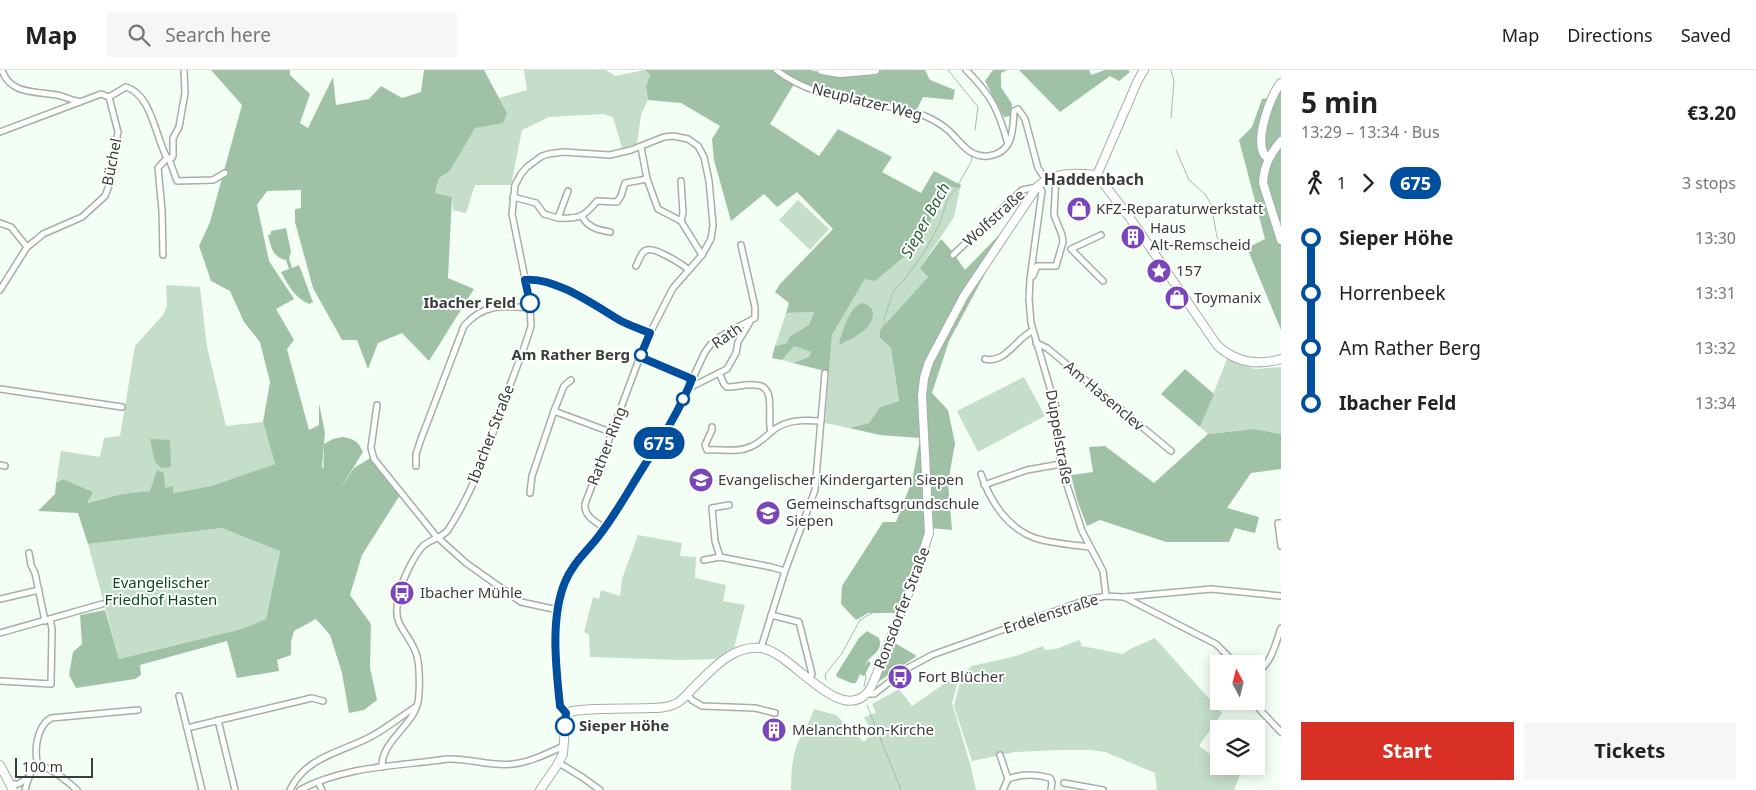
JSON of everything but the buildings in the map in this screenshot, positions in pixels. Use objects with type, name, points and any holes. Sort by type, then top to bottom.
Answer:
[{"type":"main road","points":[[822,70],[840,73],[875,70]]},
{"type":"main road","points":[[1144,70],[1130,98],[1098,175],[1130,218],[1217,345],[1244,362],[1265,363],[1281,359]]},
{"type":"main road","points":[[1268,158],[1262,152],[1260,143],[1272,96],[1281,83]]},
{"type":"main road","points":[[1281,141],[1268,158],[1263,183],[1281,240]]},
{"type":"main road","name":"Ronsdorfer Straße","points":[[866,694],[879,668],[927,542],[929,520],[922,396],[926,369],[934,350],[964,296],[1037,187],[1046,180],[1071,173],[1098,175]]},
{"type":"main road","points":[[540,790],[559,762],[565,745],[566,713],[585,710],[667,707],[677,704],[727,657],[747,649],[761,648],[783,657],[828,694],[844,701],[857,700],[866,694]]},
{"type":"main road","points":[[0,765],[13,790]]},
{"type":"street","points":[[2,70],[11,84],[26,92],[57,96],[81,102]]},
{"type":"street","points":[[163,255],[162,210],[158,168],[168,158],[173,156],[174,138],[179,127],[185,93],[184,70]]},
{"type":"street","name":"Neuplatzer Weg","points":[[776,70],[797,84],[816,91],[860,102],[916,112],[932,119],[947,129],[967,151],[975,155],[994,155],[1008,144]]},
{"type":"street","points":[[966,70],[987,92],[1001,120],[1008,144]]},
{"type":"street","points":[[0,132],[101,94],[109,97],[126,86],[132,88],[150,110],[155,131],[178,182],[213,180],[226,173]]},
{"type":"street","name":"Büchel","points":[[0,290],[28,247],[43,234],[82,217],[105,196],[110,183],[118,132],[109,97]]},
{"type":"street","points":[[1008,144],[1014,131],[1014,111],[1018,109],[1025,119],[1038,168],[1046,180]]},
{"type":"street","name":"Rather Ring","points":[[513,197],[515,185],[521,174],[542,156],[563,152],[610,155],[642,147],[673,136],[688,139],[701,150],[708,171],[713,225],[711,239],[702,256],[673,288],[650,333],[584,507],[587,514],[605,528]]},
{"type":"street","points":[[642,147],[647,179],[658,209],[681,221],[702,256]]},
{"type":"street","points":[[1030,278],[1033,276],[1037,266],[1056,266],[1062,246],[1062,235],[1054,215],[1056,176]]},
{"type":"street","points":[[513,197],[536,203],[544,214],[558,218],[570,218],[587,214],[597,201],[617,202],[625,183],[647,179]]},
{"type":"street","points":[[681,181],[683,213],[681,221]]},
{"type":"street","name":"Wolfstraße","points":[[953,255],[1022,190],[1037,187]]},
{"type":"street","name":"Düppelstraße","points":[[1037,187],[1042,191],[1030,278],[1032,331],[1054,398],[1061,464],[1077,517],[1089,546],[1094,551],[1103,571],[1106,596]]},
{"type":"street","points":[[558,218],[568,191]]},
{"type":"street","name":"Ibacher Straße","points":[[417,706],[418,661],[413,646],[398,622],[398,599],[403,584],[422,547],[448,530],[484,461],[531,326],[531,308],[512,214],[513,197]]},
{"type":"street","points":[[582,216],[585,222],[598,230],[610,232]]},
{"type":"street","points":[[0,223],[11,228],[28,247]]},
{"type":"street","points":[[1071,249],[1101,235]]},
{"type":"street","name":"Rath","points":[[566,713],[560,706],[556,644],[558,610],[570,570],[605,528],[661,440],[703,355],[711,344],[734,328],[755,318],[755,307],[741,246]]},
{"type":"street","points":[[1062,246],[1071,249],[1103,281]]},
{"type":"street","points":[[636,266],[642,253],[648,249],[680,262],[689,270]]},
{"type":"street","points":[[525,280],[534,279],[572,291],[624,322],[650,333]]},
{"type":"street","points":[[416,466],[416,454],[421,439],[464,326],[474,316],[487,309],[504,307],[531,308]]},
{"type":"street","name":"Rath","points":[[688,388],[727,369],[733,359],[738,342],[750,322]]},
{"type":"street","points":[[985,359],[992,361],[1001,358],[1032,331]]},
{"type":"street","name":"Am Hasenclev","points":[[1036,344],[1047,348],[1170,451]]},
{"type":"street","points":[[640,357],[692,379]]},
{"type":"street","name":"Rath","points":[[719,373],[724,384],[730,387],[757,385],[765,389],[770,398],[770,426],[772,432]]},
{"type":"street","points":[[761,648],[785,571],[814,490],[825,373]]},
{"type":"street","points":[[530,493],[532,476],[554,411],[564,386],[571,380]]},
{"type":"street","points":[[0,389],[122,407]]},
{"type":"street","points":[[377,405],[371,448],[374,459],[437,538],[466,563],[521,602],[558,610]]},
{"type":"street","points":[[554,411],[613,433]]},
{"type":"street","points":[[712,427],[706,445],[707,450],[748,448],[758,444],[782,424],[821,421]]},
{"type":"street","points":[[984,484],[1027,470],[1061,464]]},
{"type":"street","points":[[981,474],[984,484],[1001,513],[1026,533],[1034,538],[1047,541],[1089,546]]},
{"type":"street","points":[[720,558],[715,541],[712,508],[729,505]]},
{"type":"street","points":[[1281,523],[1278,523],[1281,546]]},
{"type":"street","points":[[0,681],[51,684],[52,629],[29,553]]},
{"type":"street","points":[[704,560],[720,558],[785,571]]},
{"type":"street","points":[[0,599],[39,590]]},
{"type":"street","name":"Erdelenstraße","points":[[866,694],[874,694],[906,669],[932,655],[1080,601],[1106,596],[1124,597],[1211,590],[1281,596]]},
{"type":"street","points":[[1124,597],[1216,644],[1227,655]]},
{"type":"street","points":[[0,632],[102,604]]},
{"type":"street","points":[[771,615],[799,622],[812,674],[809,678]]},
{"type":"street","points":[[1265,667],[1271,658],[1281,628]]},
{"type":"street","points":[[687,694],[692,700],[702,706],[755,708],[776,713]]},
{"type":"street","points":[[179,696],[202,790]]},
{"type":"street","points":[[187,728],[312,698],[323,701]]},
{"type":"street","points":[[382,767],[382,759],[386,749],[417,706]]},
{"type":"street","points":[[290,790],[302,773],[320,758],[372,736],[417,706]]},
{"type":"street","points":[[38,766],[36,758],[39,734],[46,721],[51,718],[138,710]]},
{"type":"street","points":[[1260,710],[1281,732]]},
{"type":"street","points":[[218,720],[235,790]]},
{"type":"street","points":[[300,790],[318,782],[364,769],[455,759],[513,764],[546,754],[565,745]]},
{"type":"street","points":[[1000,754],[1008,779],[1003,790]]},
{"type":"street","points":[[559,762],[600,790]]},
{"type":"street","points":[[25,790],[32,770],[42,766],[77,790]]},
{"type":"street","points":[[1008,779],[1027,775],[1047,777],[1052,782],[1051,790]]},
{"type":"street","points":[[9,782],[20,784],[30,777]]},
{"type":"street","points":[[318,782],[322,790]]},
{"type":"street","points":[[1064,783],[1102,790]]},
{"type":"green space","points":[[524,70],[606,70],[615,76],[645,70],[650,75],[646,87],[648,100],[641,115],[637,144],[622,148],[613,117],[603,114],[549,117],[522,130],[511,185],[475,185],[466,213],[453,210],[452,197],[435,194],[439,178],[450,171],[475,128],[507,113],[499,98],[527,90]]},
{"type":"green space","points":[[937,185],[960,188],[954,217],[920,268],[928,277],[880,330],[880,338],[891,348],[899,401],[880,407],[869,423],[849,428],[825,423],[832,335],[865,279],[929,230]]},
{"type":"green space","points":[[798,200],[829,229],[810,250],[779,220]]},
{"type":"green space","points":[[166,285],[200,287],[207,347],[226,426],[263,422],[275,464],[211,486],[173,493],[151,491],[122,494],[86,503],[93,492],[63,479],[56,483],[61,451],[100,457],[104,438],[120,436],[135,346],[163,315],[167,306]]},
{"type":"green space","points":[[814,312],[809,325],[790,336],[787,343],[775,346],[786,313]]},
{"type":"green space","points":[[794,346],[811,352],[809,357],[793,363],[782,360]]},
{"type":"green space","points":[[1227,359],[1255,369],[1281,367],[1281,434],[1254,429],[1208,434],[1200,427]]},
{"type":"green space","points":[[1024,377],[1045,416],[978,452],[957,411]]},
{"type":"green space","name":"Evangelischer Friedhof Hasten","points":[[222,528],[280,550],[266,619],[243,629],[119,659],[88,544]]},
{"type":"green space","points":[[638,535],[682,543],[680,556],[696,557],[695,578],[726,585],[723,601],[745,605],[734,648],[716,659],[680,660],[590,657],[589,635],[584,632],[593,597],[599,599],[601,590],[620,596],[622,579]]},
{"type":"green space","points":[[1155,638],[1210,700],[1210,710],[1219,710],[1222,713],[1217,720],[1210,720],[1210,730],[1199,746],[1210,754],[1210,775],[1240,775],[1234,790],[1157,790],[1155,773],[1105,752],[1090,750],[1015,752],[972,761],[954,706],[962,675],[972,666],[1016,656],[1043,646],[1045,650],[1056,649],[1079,640],[1082,646],[1123,654]]},
{"type":"green space","points":[[960,673],[952,703],[976,790],[791,790],[795,750],[814,709],[836,715],[864,742],[873,733],[864,717],[876,713],[872,704],[899,689],[912,706]]},
{"type":"shaded area","points":[[211,70],[290,70],[290,75],[310,94],[300,123],[308,128],[333,77],[336,105],[369,99],[381,86],[402,98],[421,92],[424,70],[484,70],[507,113],[503,123],[475,128],[450,171],[439,178],[435,193],[452,197],[448,278],[474,289],[429,361],[402,333],[378,343],[368,369],[357,340],[342,340],[313,288],[295,222],[295,209],[301,208],[301,190],[267,191],[257,205],[269,261],[294,299],[276,309],[294,340],[287,349],[309,430],[319,425],[319,403],[325,433],[322,467],[340,489],[354,468],[372,457],[400,495],[362,555],[350,595],[371,624],[370,668],[377,700],[364,710],[349,713],[342,673],[330,635],[316,619],[294,631],[291,642],[291,655],[277,660],[279,671],[237,678],[227,641],[140,665],[141,675],[135,679],[76,688],[69,675],[73,652],[82,644],[80,615],[105,610],[119,659],[242,629],[266,619],[280,551],[222,528],[88,544],[78,513],[38,511],[55,494],[56,483],[63,479],[93,492],[87,503],[122,494],[150,491],[157,470],[164,473],[165,488],[173,486],[173,493],[211,486],[275,464],[263,422],[270,382],[260,342],[244,322],[230,291],[211,281],[199,246],[210,222],[242,105]]},
{"type":"shaded area","points":[[645,70],[810,70],[841,77],[869,74],[882,70],[925,70],[930,80],[955,90],[953,100],[923,97],[917,109],[885,102],[862,101],[817,92],[797,79],[770,124],[819,156],[838,129],[892,157],[882,172],[921,193],[934,171],[961,185],[960,188],[937,185],[929,230],[914,248],[875,281],[865,279],[832,335],[829,372],[793,363],[809,357],[811,352],[794,346],[782,360],[772,358],[775,346],[787,343],[790,336],[809,325],[814,312],[786,313],[789,303],[775,292],[780,284],[833,229],[797,192],[777,207],[764,194],[731,221],[714,160],[712,139],[720,126],[681,103],[648,100],[646,87],[650,75]]},
{"type":"shaded area","points":[[993,70],[1007,70],[1001,73],[1001,87],[1012,104],[1011,116],[1004,117],[985,81]]},
{"type":"shaded area","points":[[1019,70],[1089,70],[1091,75],[1105,70],[1128,70],[1130,72],[1119,81],[1110,76],[1060,112]]},
{"type":"shaded area","points":[[1281,85],[1281,330],[1247,248],[1265,239],[1239,140],[1252,127],[1262,99],[1273,97]]},
{"type":"shaded area","points":[[286,228],[292,268],[299,265],[313,302],[309,304],[296,295],[289,286],[281,272],[289,269],[286,260],[275,254],[270,244],[268,235],[271,234],[271,231]]},
{"type":"shaded area","points":[[999,235],[993,259],[949,341],[932,393],[948,410],[955,443],[948,483],[952,530],[930,528],[897,613],[868,613],[856,620],[841,604],[842,586],[883,522],[896,522],[912,481],[920,438],[880,435],[849,428],[869,423],[880,407],[899,401],[891,348],[880,338],[880,330],[928,277],[920,268],[941,239],[965,270]]},
{"type":"shaded area","points":[[862,303],[872,310],[873,314],[870,324],[856,336],[841,344],[839,343],[850,314],[857,305]]},
{"type":"shaded area","points":[[1185,369],[1214,394],[1200,427],[1161,394]]},
{"type":"shaded area","points":[[1254,429],[1281,434],[1281,469],[1251,473],[1227,508],[1259,517],[1255,533],[1235,528],[1229,542],[1166,542],[1100,520],[1087,526],[1077,500],[1071,475],[1093,472],[1089,447],[1105,446],[1154,483],[1208,434]]},
{"type":"shaded area","points":[[343,437],[355,441],[363,452],[340,489],[327,493],[323,484],[324,444],[333,439]]},
{"type":"shaded area","points":[[150,439],[170,440],[171,467],[161,468],[155,462]]},
{"type":"shaded area","points":[[867,631],[879,638],[880,643],[878,650],[869,659],[864,667],[868,661],[871,663],[864,676],[860,674],[856,683],[851,683],[837,677],[836,675],[859,638]]},
{"type":"shaded area","points":[[893,642],[917,656],[878,682]]},
{"type":"waterway","name":"Sieper Bach","points":[[948,70],[978,107],[975,130]]},
{"type":"waterway","points":[[1171,70],[1174,81],[1171,118]]},
{"type":"waterway","points":[[1176,150],[1189,180],[1205,194],[1211,204],[1217,237],[1223,244],[1233,246]]},
{"type":"waterway","name":"Sieper Bach","points":[[884,319],[893,292],[925,251],[940,223],[947,200],[971,162],[972,156]]},
{"type":"waterway","points":[[1243,245],[1263,254],[1274,262],[1276,266],[1268,285],[1268,290],[1272,297],[1281,305]]},
{"type":"waterway","name":"Sieper Bach","points":[[884,323],[881,337],[892,348],[900,401],[911,433]]},
{"type":"waterway","name":"Sieper Bach","points":[[826,680],[825,675],[842,653],[860,620],[872,613],[894,609],[921,536],[914,479]]},
{"type":"waterway","points":[[309,524],[314,494]]},
{"type":"waterway","name":"Sieper Bach","points":[[864,686],[865,672]]},
{"type":"waterway","name":"Sieper Bach","points":[[867,705],[901,790]]},
{"type":"bus line","name":"675","points":[[530,303],[525,280],[534,279],[572,291],[624,322],[650,333],[640,357],[692,379],[661,440],[600,535],[574,564],[565,583],[558,610],[556,644],[560,706],[566,713],[565,726]]},
{"type":"place","name":"KFZ-Reparaturwerkstatt","points":[[1079,209]]},
{"type":"place","name":"Haus Alt-Remscheid","points":[[1133,237]]},
{"type":"place","name":"157","points":[[1159,271]]},
{"type":"place","name":"Toymanix","points":[[1177,298]]},
{"type":"place","name":"Ibacher Feld","points":[[530,303]]},
{"type":"place","name":"Am Rather Berg","points":[[641,355]]},
{"type":"place","name":"Evangelischer Kindergarten Siepen","points":[[701,480]]},
{"type":"place","name":"Gemeinschaftsgrundschule Siepen","points":[[768,513]]},
{"type":"place","name":"Ibacher Mühle","points":[[402,593]]},
{"type":"place","name":"Fort Blücher","points":[[900,677]]},
{"type":"place","name":"Sieper Höhe","points":[[565,726]]},
{"type":"place","name":"Melanchthon-Kirche","points":[[774,730]]},
{"type":"district","name":"Haddenbach","points":[[1094,179]]}]
